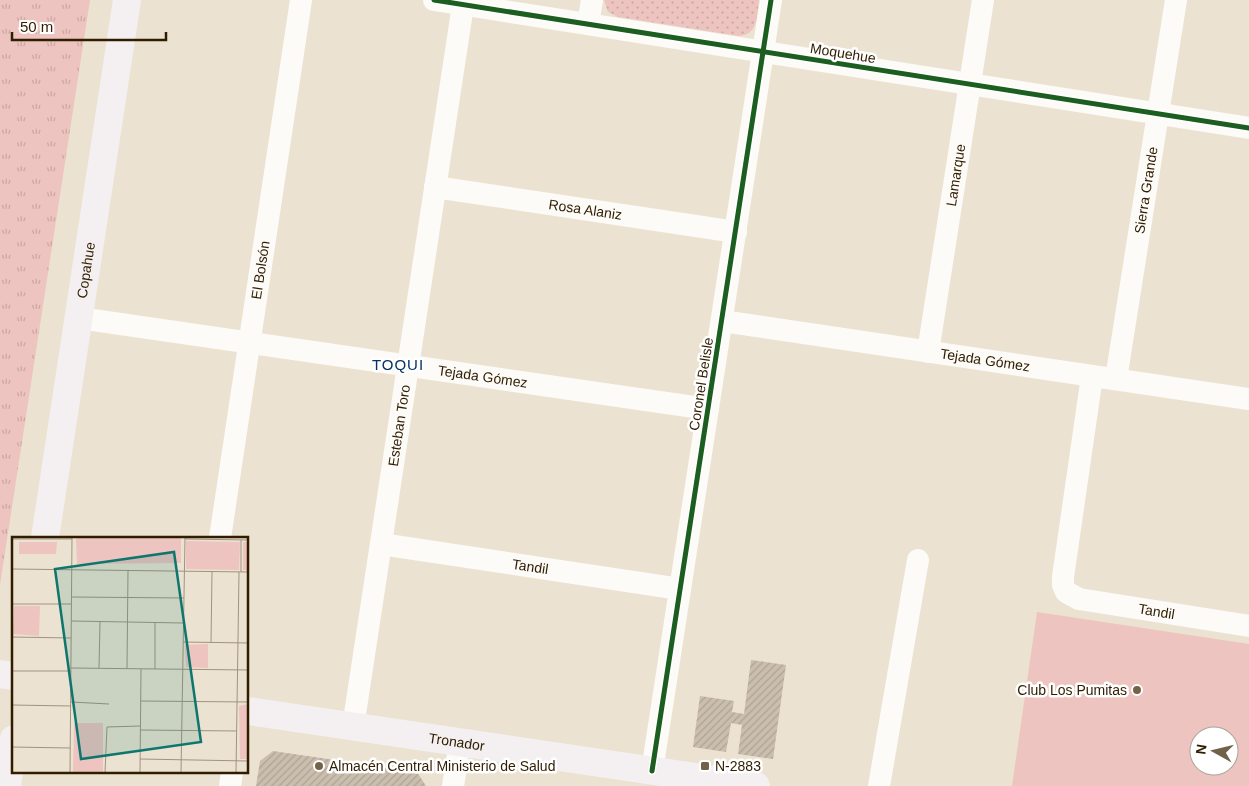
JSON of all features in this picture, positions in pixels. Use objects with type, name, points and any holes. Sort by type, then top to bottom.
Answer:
[{"type":"street","name":"Copahue","points":[[45,537],[127,0]]},
{"type":"street","name":"El Bolsón","points":[[220,537],[301,0]]},
{"type":"street","name":"Moquehue","points":[[434,0],[1249,128]]},
{"type":"street","points":[[588,24],[592,0]]},
{"type":"street","name":"Coronel Belisle","points":[[667,777],[680,589],[772,0]]},
{"type":"street","name":"Lamarque","points":[[928,352],[983,0]]},
{"type":"street","name":"Sierra Grande","points":[[1116,379],[1176,0]]},
{"type":"street","name":"Esteban Toro","points":[[353,727],[463,5]]},
{"type":"street","name":"Rosa Alaniz","points":[[435,187],[736,232]]},
{"type":"street","name":"Tejada Gómez","points":[[78,318],[708,409]]},
{"type":"street","name":"Tejada Gómez","points":[[722,322],[1249,399]]},
{"type":"street","name":"Tandil","points":[[1092,376],[1063,577],[1063,585],[1066,592],[1079,599],[1249,626]]},
{"type":"street","name":"Tandil","points":[[380,544],[680,589]]},
{"type":"street","points":[[879,786],[918,560]]},
{"type":"street","name":"Tronador","points":[[249,711],[460,742],[667,777],[756,786]]},
{"type":"street","points":[[453,786],[460,742]]},
{"type":"street","points":[[6,786],[12,751]]},
{"type":"green space","points":[[0,0],[90,0],[0,585]]},
{"type":"green space","points":[[604,0],[759,0],[757,18],[753,28],[745,35],[739,36],[618,17],[608,12]]},
{"type":"green space","name":"Club Los Pumitas","points":[[1037,612],[1249,644],[1249,786],[1012,786]]},
{"type":"building","points":[[751,660],[786,665],[773,759],[738,754],[742,725],[731,723],[726,752],[693,747],[700,696],[734,701],[732,712],[744,714]]},
{"type":"building","name":"Almacén Central Ministerio de Salud","points":[[273,751],[417,772],[426,786],[256,786],[260,761]]},
{"type":"cycle path","points":[[434,0],[1249,128]]},
{"type":"cycle path","points":[[652,771],[771,0]]},
{"type":"place","name":"Club Los Pumitas","points":[[1137,690]]},
{"type":"place","name":"Almacén Central Ministerio de Salud","points":[[319,766]]},
{"type":"place","name":"N-2883","points":[[705,766]]},
{"type":"district","name":"TOQUI","points":[[398,364]]}]
